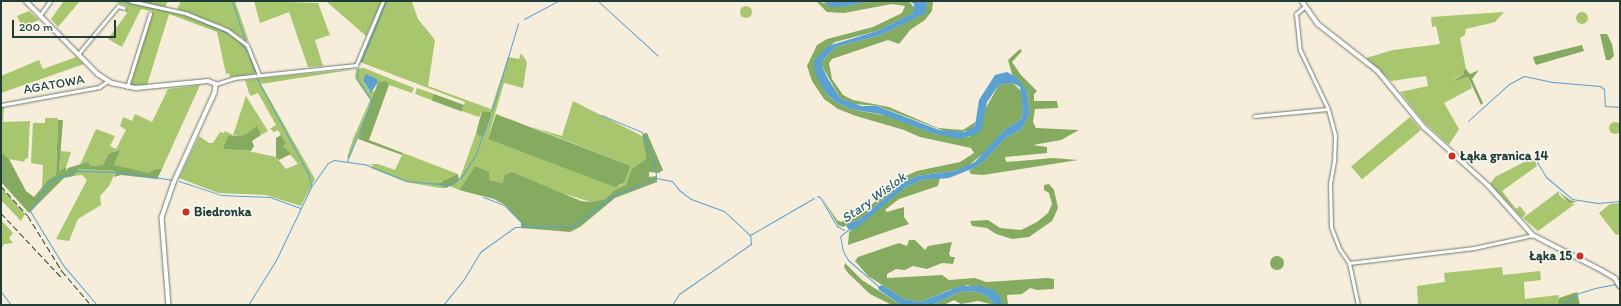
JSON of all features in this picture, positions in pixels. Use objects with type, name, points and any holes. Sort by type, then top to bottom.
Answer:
[{"type":"street","points":[[26,1],[78,54],[108,81],[127,87],[208,81],[216,84],[226,80],[356,65],[383,1]]},
{"type":"street","points":[[40,15],[50,1]]},
{"type":"street","points":[[130,1],[185,13],[227,30],[250,49],[259,76]]},
{"type":"street","points":[[1302,1],[1304,7],[1318,24],[1378,71],[1424,127],[1489,186],[1533,235],[1615,278],[1620,278]]},
{"type":"street","points":[[78,54],[118,6],[124,8]]},
{"type":"street","points":[[1304,7],[1296,14],[1300,50],[1328,109],[1335,135],[1334,161],[1330,183],[1331,227],[1339,248],[1349,263],[1358,305]]},
{"type":"street","points":[[127,87],[150,14]]},
{"type":"street","name":"AGATOWA","points":[[1,105],[102,86],[108,81]]},
{"type":"street","points":[[169,305],[162,217],[176,180],[215,93],[216,84]]},
{"type":"street","points":[[1254,116],[1328,109]]},
{"type":"street","points":[[1349,263],[1474,248],[1533,235]]},
{"type":"street","points":[[1615,278],[1620,286]]},
{"type":"green space","points":[[64,1],[80,1],[58,27],[51,19]]},
{"type":"green space","points":[[113,1],[126,1],[188,15],[222,29],[244,44],[256,72],[254,74],[230,77],[229,73],[226,74],[217,32],[169,14],[147,85],[129,85],[152,11],[141,9],[122,47],[108,39],[127,13],[125,11],[127,6]]},
{"type":"green space","points":[[138,1],[168,1],[165,7]]},
{"type":"green space","points":[[181,1],[235,1],[249,42],[223,26],[177,9]]},
{"type":"green space","points":[[254,1],[318,3],[330,35],[315,40],[323,66],[308,67],[289,12],[260,23]]},
{"type":"green space","points":[[382,1],[366,36],[327,2]]},
{"type":"green space","points":[[385,1],[412,2],[418,19],[435,40],[428,86],[491,109],[508,57],[519,59],[521,53],[527,62],[523,88],[504,83],[488,138],[619,186],[624,183],[631,166],[532,127],[562,136],[573,101],[642,136],[646,159],[634,168],[626,185],[614,190],[605,199],[591,202],[562,193],[513,172],[503,183],[489,180],[475,166],[459,190],[450,186],[459,181],[476,133],[480,137],[484,134],[492,112],[482,111],[479,117],[462,111],[465,102],[360,62]]},
{"type":"green space","points":[[816,1],[840,7],[872,1],[909,1],[915,9],[913,13],[877,31],[835,42],[814,60],[825,92],[834,101],[850,109],[888,116],[935,134],[969,137],[999,85],[1013,83],[1021,91],[1023,111],[1021,119],[1004,130],[985,152],[968,166],[954,171],[917,176],[904,182],[860,219],[843,227],[838,225],[822,198],[837,220],[841,222],[868,208],[901,178],[917,171],[960,162],[974,153],[971,148],[920,137],[904,130],[856,116],[838,109],[824,99],[812,81],[807,66],[817,45],[827,39],[873,27],[902,13],[905,6],[892,4],[844,13],[827,12]]},
{"type":"green space","points":[[927,1],[933,1],[932,11],[925,20],[910,30],[899,44],[888,40],[832,59],[829,63],[832,79],[843,95],[853,100],[889,107],[938,128],[963,130],[977,121],[972,130],[956,133],[947,132],[878,106],[854,104],[840,98],[822,66],[823,60],[836,47],[881,35],[925,13]]},
{"type":"green space","points":[[744,6],[748,6],[752,12],[748,18],[744,18],[740,14],[740,10]]},
{"type":"green space","points":[[29,11],[39,20],[22,27],[17,16]]},
{"type":"green space","points":[[1504,12],[1495,22],[1466,29],[1465,35],[1460,38],[1466,69],[1463,70],[1464,74],[1452,80],[1468,77],[1472,88],[1444,103],[1459,129],[1449,145],[1424,122],[1400,92],[1428,86],[1426,76],[1391,81],[1366,58],[1393,50],[1440,44],[1436,26],[1432,27],[1431,17]]},
{"type":"green space","points":[[1582,12],[1586,14],[1588,18],[1586,22],[1582,24],[1578,22],[1576,18],[1578,14]]},
{"type":"green space","points":[[1600,34],[1607,34],[1612,44],[1614,56],[1610,60],[1606,60]]},
{"type":"green space","points":[[1582,45],[1584,51],[1536,65],[1534,61],[1533,57]]},
{"type":"green space","points":[[1020,49],[1022,51],[1012,62],[1021,75],[1037,91],[1034,94],[1034,101],[1057,101],[1058,108],[1035,109],[1033,122],[1036,128],[1079,130],[1061,140],[1033,145],[1047,147],[1047,153],[1005,157],[1006,162],[1053,158],[1078,160],[983,175],[971,174],[969,171],[983,162],[1007,137],[1021,130],[1030,114],[1027,91],[1012,74],[1008,60]]},
{"type":"green space","points":[[76,57],[84,64],[1,93],[1,76],[39,60],[43,69]]},
{"type":"green space","points":[[364,68],[414,88],[412,93],[389,85],[386,81],[378,82],[369,75],[363,80],[370,92],[375,91],[374,101],[349,158],[347,157],[353,139],[370,100],[355,78],[356,69],[261,84],[315,179],[301,206],[266,195],[218,193],[179,178],[199,136],[209,143],[213,143],[220,132],[224,133],[225,131],[233,135],[223,149],[248,151],[276,157],[286,169],[298,164],[283,146],[286,144],[278,130],[274,132],[270,129],[276,125],[258,93],[251,96],[245,80]]},
{"type":"green space","points":[[1466,69],[1470,74],[1479,70],[1472,79],[1483,103],[1481,105],[1468,77],[1452,81],[1464,74],[1463,70]]},
{"type":"green space","points":[[386,81],[389,85],[369,140],[403,153],[402,155],[358,139],[378,82]]},
{"type":"green space","points":[[200,85],[162,169],[156,169],[148,174],[113,165],[119,150],[109,153],[103,165],[89,166],[88,163],[80,165],[96,129],[115,136],[110,146],[116,149],[126,130],[120,126],[123,117],[132,121],[135,114],[152,122],[168,89]]},
{"type":"green space","points":[[417,88],[434,94],[434,101],[415,94]]},
{"type":"green space","points":[[434,94],[464,105],[462,112],[432,101]]},
{"type":"green space","points":[[246,96],[268,131],[261,135],[257,127],[245,135],[233,135]]},
{"type":"green space","points":[[1,106],[4,106],[3,122],[30,121],[28,158],[24,160],[25,162],[9,159],[1,152]]},
{"type":"green space","points":[[482,111],[492,112],[484,134],[480,137],[476,133]]},
{"type":"green space","points":[[496,114],[631,166],[624,183],[615,187],[488,139]]},
{"type":"green space","points":[[1410,117],[1421,130],[1362,180],[1351,166]]},
{"type":"green space","points":[[45,118],[58,118],[56,175],[49,179],[42,188],[43,165],[31,163],[33,123],[45,123]]},
{"type":"green space","points":[[58,120],[63,120],[59,171],[66,167],[66,171],[68,168],[88,162],[90,166],[103,165],[109,153],[120,150],[114,165],[148,173],[156,169],[162,169],[157,179],[121,175],[114,177],[116,171],[79,169],[74,176],[64,178],[29,213],[1,182],[1,152],[9,159],[26,191],[34,197],[49,179],[56,175]]},
{"type":"green space","points":[[1613,122],[1617,122],[1621,128],[1617,134],[1613,134],[1609,130],[1609,126]]},
{"type":"green space","points":[[257,126],[261,135],[252,141],[254,146],[251,151],[223,149],[228,136],[245,135]]},
{"type":"green space","points":[[647,133],[663,170],[659,173],[649,172],[649,177],[657,176],[657,182],[615,198],[580,227],[570,232],[521,228],[521,222],[505,205],[494,199],[459,190],[475,166],[489,172],[489,180],[503,183],[505,175],[513,172],[581,201],[591,202],[605,199],[614,190],[626,185],[632,169],[646,159],[642,136]]},
{"type":"green space","points":[[281,135],[286,144],[283,146],[291,154],[279,160],[276,157],[276,138]]},
{"type":"green space","points":[[60,151],[71,152],[66,167],[59,171]]},
{"type":"green space","points":[[403,153],[458,174],[444,182],[439,181],[446,188],[440,188],[406,182],[371,168],[373,165],[367,164],[378,164],[395,170]]},
{"type":"green space","points":[[1534,157],[1537,166],[1502,191],[1516,209],[1520,206],[1526,214],[1522,218],[1490,184],[1495,177]]},
{"type":"green space","points":[[79,169],[116,171],[109,186],[100,196],[101,205],[78,219],[69,241],[56,239],[87,180],[82,175],[74,176]]},
{"type":"green space","points":[[458,174],[459,181],[446,188],[437,184]]},
{"type":"green space","points":[[940,178],[938,186],[899,199],[885,210],[887,212],[904,207],[904,217],[909,224],[848,245],[849,232],[906,187],[922,180]]},
{"type":"green space","points":[[1049,184],[1054,190],[1058,208],[1052,221],[1029,237],[1012,239],[996,234],[987,228],[972,226],[970,221],[988,220],[1000,228],[1021,230],[1037,222],[1048,213],[1052,204],[1049,193],[1044,190],[1044,185]]},
{"type":"green space","points":[[1,187],[25,214],[21,221],[1,200]]},
{"type":"green space","points":[[1559,191],[1559,195],[1569,203],[1575,204],[1538,231],[1523,218]]},
{"type":"green space","points":[[1559,192],[1570,200],[1577,202],[1569,203]]},
{"type":"green space","points":[[1620,203],[1620,234],[1616,235],[1599,213],[1610,204]]},
{"type":"green space","points":[[1,220],[13,233],[9,238],[13,243],[4,244],[1,249]]},
{"type":"green space","points":[[909,240],[915,240],[925,250],[928,246],[952,242],[949,254],[951,257],[955,257],[953,264],[942,263],[927,269],[913,266],[905,270],[896,269],[887,274],[887,278],[942,275],[949,280],[975,278],[986,282],[1047,278],[1054,279],[1054,289],[1037,290],[1030,288],[1022,294],[1007,295],[1008,305],[1003,305],[968,285],[949,290],[920,302],[904,299],[868,276],[855,261],[858,257],[899,243],[907,246]]},
{"type":"green space","points":[[1277,256],[1282,258],[1284,263],[1282,268],[1277,270],[1272,268],[1270,263],[1272,258]]},
{"type":"green space","points":[[845,263],[862,280],[901,305],[892,305],[870,294],[848,273],[844,267]]},
{"type":"green space","points":[[1502,267],[1503,275],[1540,271],[1541,280],[1524,282],[1525,299],[1559,295],[1557,305],[1418,305],[1417,286],[1445,282],[1444,273]]},
{"type":"green space","points":[[962,291],[977,292],[987,296],[995,305],[978,301],[961,304],[954,300],[944,305],[932,305]]},
{"type":"green space","points":[[1577,292],[1580,305],[1557,305],[1559,298]]},
{"type":"water","points":[[823,1],[872,1],[841,7],[830,7]]},
{"type":"water","points":[[909,1],[927,1],[926,13],[881,35],[836,47],[823,60],[822,66],[840,98],[861,106],[877,106],[939,130],[965,132],[975,126],[979,100],[995,75],[1007,72],[1016,77],[1027,91],[1030,114],[1021,130],[1007,137],[983,162],[974,168],[949,178],[922,180],[906,187],[859,226],[852,230],[848,229],[846,225],[860,219],[904,182],[917,176],[954,171],[975,162],[1004,130],[1021,119],[1023,111],[1020,87],[1013,83],[999,85],[987,102],[982,129],[977,134],[959,139],[935,134],[880,114],[850,109],[834,101],[825,92],[815,73],[814,60],[828,46],[877,31],[913,13],[914,4]]},
{"type":"water","points":[[366,74],[377,79],[378,82],[371,93],[363,80]]},
{"type":"water","points":[[882,285],[904,299],[920,302],[960,286],[980,286],[994,290],[999,295],[1003,305],[995,305],[987,296],[977,292],[962,291],[932,305],[901,305],[879,290],[878,287]]},
{"type":"waterway","points":[[122,1],[184,14],[230,34]]},
{"type":"waterway","points":[[232,1],[245,41]]},
{"type":"waterway","points":[[361,62],[386,1]]},
{"type":"waterway","points":[[524,19],[558,1]]},
{"type":"waterway","points":[[598,1],[658,56]]},
{"type":"waterway","points":[[492,111],[518,23]]},
{"type":"waterway","points":[[236,38],[248,52],[255,72]]},
{"type":"waterway","points":[[347,161],[372,101],[357,79],[358,68]]},
{"type":"waterway","points":[[1468,121],[1509,84],[1524,76],[1553,82],[1600,86],[1604,89],[1605,106],[1620,107]]},
{"type":"waterway","points":[[257,79],[309,175],[311,187]]},
{"type":"waterway","points":[[248,305],[276,260],[311,187],[328,163],[334,160],[364,164],[407,181],[451,185],[463,175],[475,156],[490,115]]},
{"type":"waterway","points":[[601,115],[642,132],[655,163],[656,178]]},
{"type":"waterway","points":[[1537,162],[1546,177],[1572,199],[1598,203],[1620,201]]},
{"type":"waterway","points":[[97,305],[63,265],[30,211],[52,180],[77,171],[119,172],[173,180]]},
{"type":"waterway","points":[[443,305],[464,279],[480,252],[515,227],[571,227],[614,195],[656,178],[672,181],[679,190],[691,199],[724,211],[750,235],[814,198]]},
{"type":"waterway","points":[[179,181],[221,195],[270,197],[301,208]]},
{"type":"waterway","points":[[817,196],[820,197],[837,226],[844,230]]},
{"type":"waterway","points":[[483,197],[504,205],[524,225]]},
{"type":"waterway","name":"Stary Wislok","points":[[849,229],[840,236],[843,251],[848,260],[878,286]]},
{"type":"waterway","points":[[672,305],[679,294],[751,244],[750,235]]},
{"type":"waterway","points":[[1563,305],[1579,293],[1595,288],[1615,284],[1620,291]]},
{"type":"waterway","points":[[2,293],[11,305]]},
{"type":"railway","points":[[1,186],[28,216],[62,271],[91,305]]},
{"type":"railway","points":[[1,213],[61,277]]},
{"type":"place","name":"Łąka granica 14","points":[[1452,156]]},
{"type":"place","name":"Biedronka","points":[[186,212]]},
{"type":"place","name":"Łąka 15","points":[[1580,256]]}]
